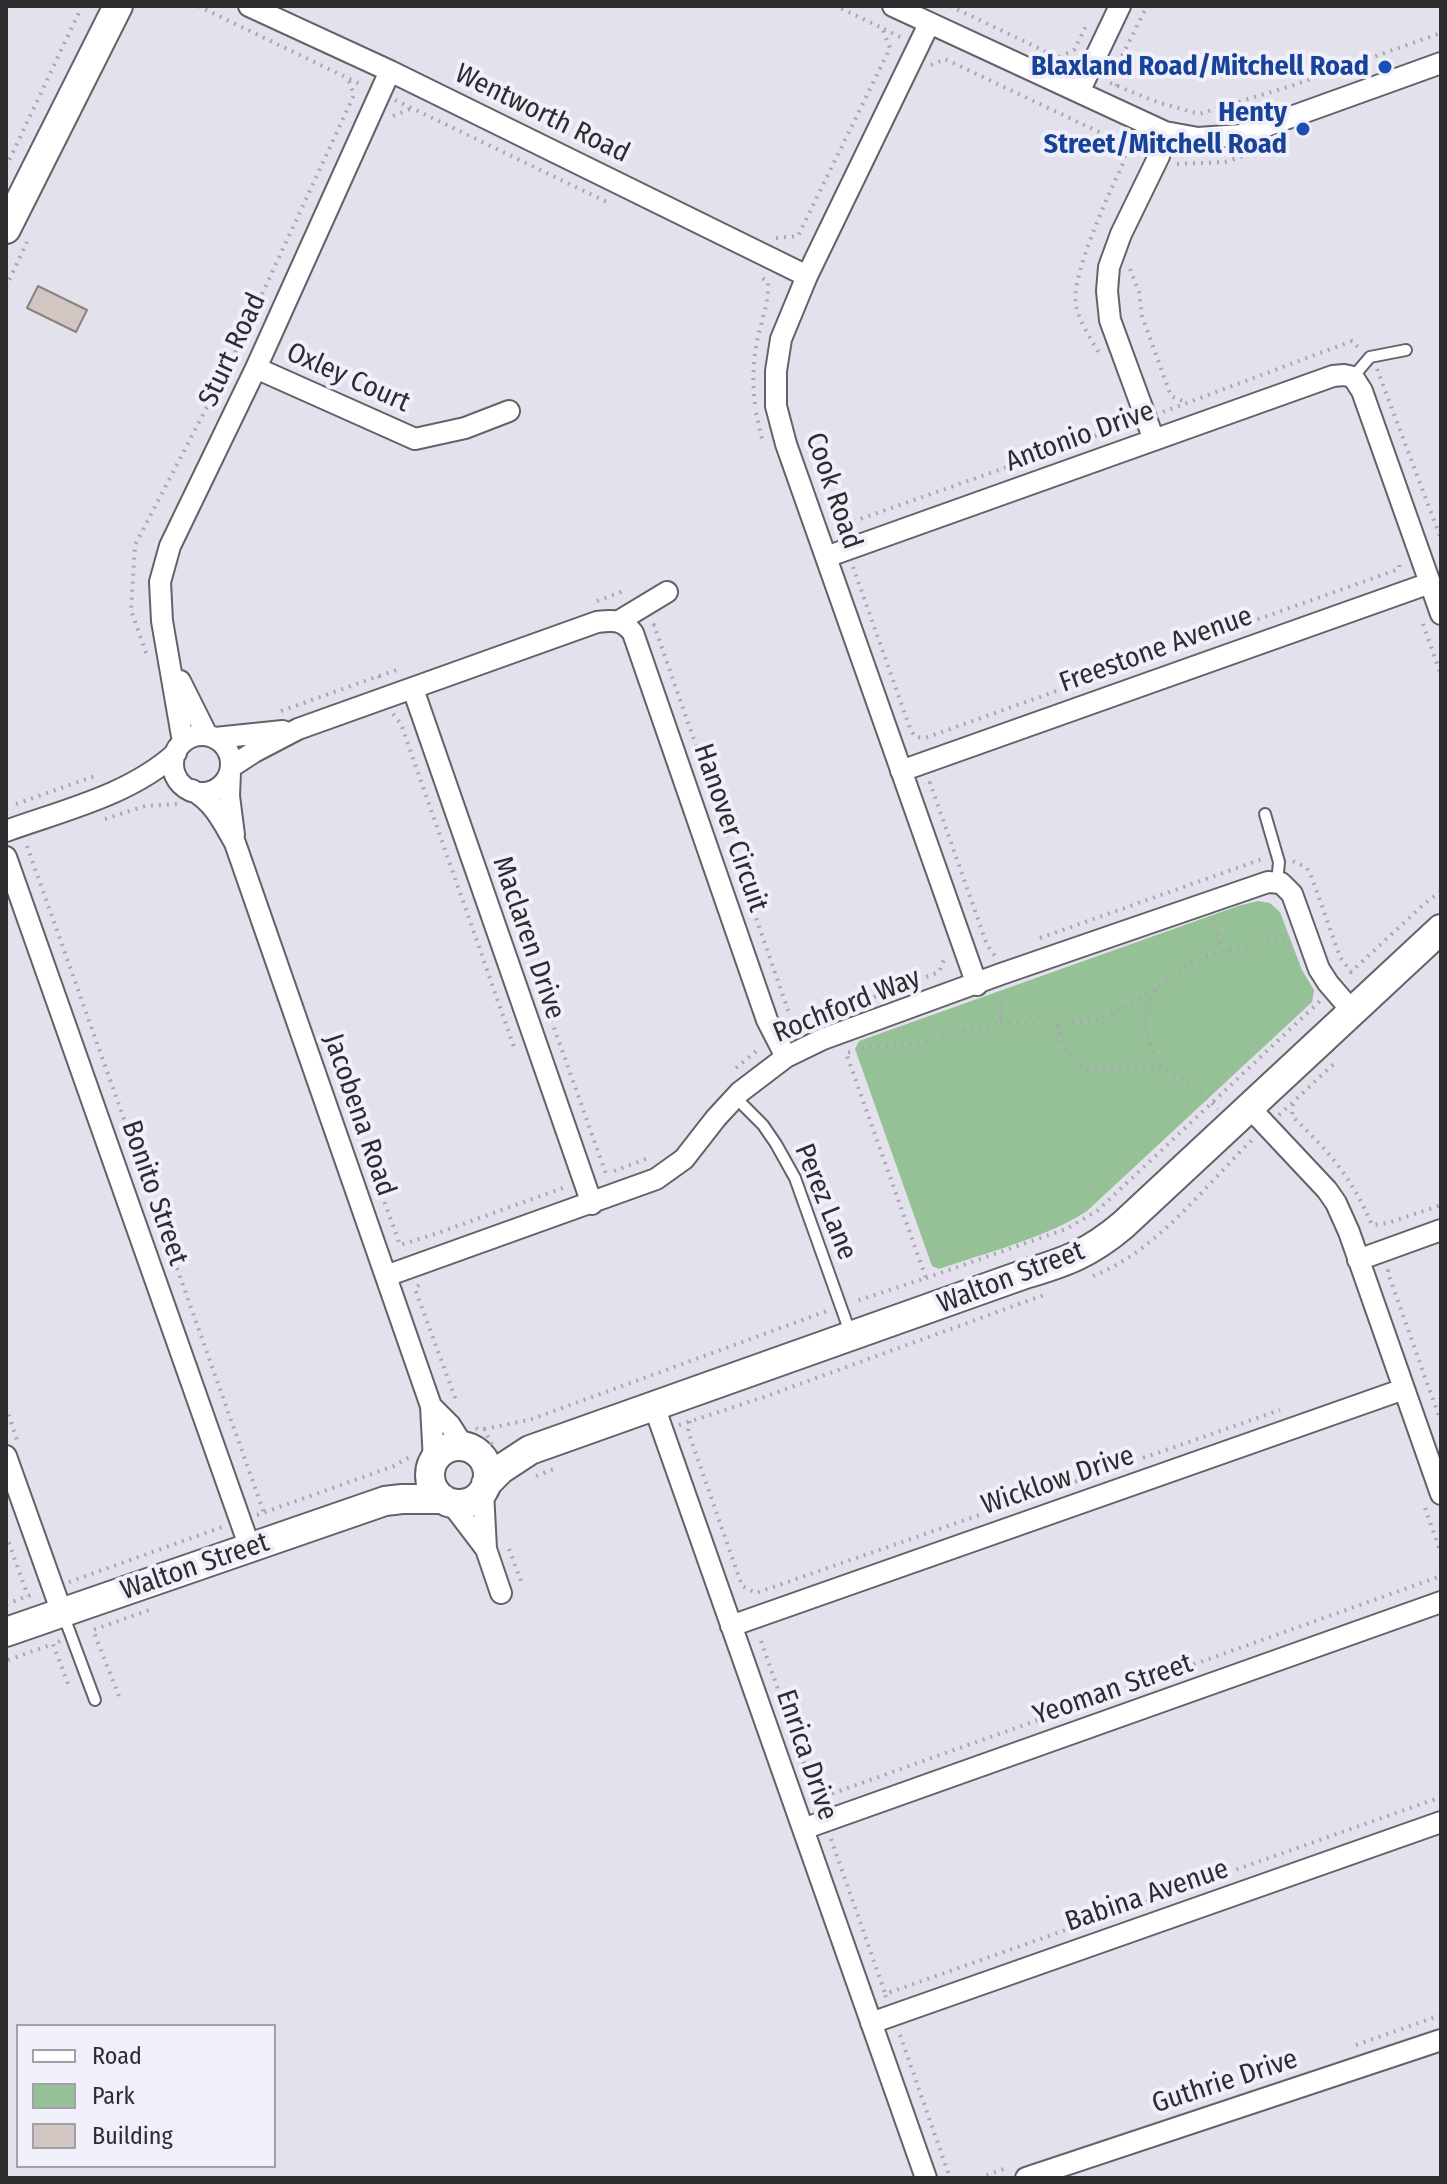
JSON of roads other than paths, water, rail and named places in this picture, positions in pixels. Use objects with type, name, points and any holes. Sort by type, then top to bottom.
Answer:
[{"type":"street","points":[[6,229],[118,6]]},
{"type":"street","name":"Wentworth Road","points":[[249,6],[390,71],[807,276]]},
{"type":"street","points":[[893,6],[929,24],[1083,82],[1165,132],[1198,138],[1241,135],[1441,63]]},
{"type":"street","points":[[1083,82],[1120,6]]},
{"type":"street","name":"Cook Road","points":[[929,24],[807,276],[781,339],[776,371],[776,406],[786,444],[977,985]]},
{"type":"street","name":"Sturt Road","points":[[179,748],[162,621],[160,582],[170,546],[256,368],[390,71]]},
{"type":"street","points":[[1154,440],[1110,320],[1107,291],[1109,267],[1121,234],[1159,156],[1165,132]]},
{"type":"street","name":"Oxley Court","points":[[256,368],[415,439],[465,428],[509,411]]},
{"type":"street","name":"Antonio Drive","points":[[826,557],[1333,376],[1353,377]]},
{"type":"street","points":[[1353,377],[1362,391],[1430,583],[1431,615]]},
{"type":"street","name":"Freestone Avenue","points":[[901,771],[1430,583]]},
{"type":"street","points":[[122,789],[166,784],[212,791],[220,786],[230,770],[254,752],[298,729],[597,622],[619,621],[667,592]]},
{"type":"street","name":"Hanover Circuit","points":[[619,621],[633,633],[767,1020],[781,1048]]},
{"type":"street","name":"Sturt Road","points":[[169,659],[211,737]]},
{"type":"street","name":"Maclaren Drive","points":[[413,689],[592,1204]]},
{"type":"street","points":[[6,831],[122,789],[157,769],[190,737],[298,729]]},
{"type":"street","points":[[211,737],[227,749],[230,770]]},
{"type":"street","points":[[179,748],[173,766],[175,774],[190,789]]},
{"type":"street","name":"Jacobena Road","points":[[230,770],[229,796],[235,843]]},
{"type":"street","name":"Jacobena Road","points":[[190,789],[214,807],[235,843],[431,1406],[426,1460]]},
{"type":"street","name":"Bonito Street","points":[[6,857],[250,1548]]},
{"type":"street","points":[[1277,883],[1292,894],[1319,969],[1352,1011]]},
{"type":"street","name":"Rochford Way","points":[[386,1276],[642,1186],[671,1170],[781,1048],[823,1039],[1255,886],[1277,883]]},
{"type":"street","name":"Walton Street","points":[[484,1488],[501,1469],[530,1450],[1087,1252],[1123,1225],[1441,929]]},
{"type":"street","points":[[1235,1119],[1332,1196],[1348,1229],[1404,1389],[1432,1496]]},
{"type":"street","points":[[1358,1260],[1441,1230]]},
{"type":"street","name":"Wicklow Drive","points":[[731,1626],[1404,1389]]},
{"type":"street","name":"Jacobena Road","points":[[431,1406],[468,1448]]},
{"type":"street","name":"Enrica Drive","points":[[654,1406],[926,2178]]},
{"type":"street","points":[[486,1549],[432,1486],[426,1460],[446,1449],[455,1446],[468,1448],[479,1454],[487,1468],[484,1488],[486,1549],[501,1593]]},
{"type":"street","name":"Walton Street","points":[[468,1448],[530,1450]]},
{"type":"street","points":[[6,1456],[58,1600]]},
{"type":"street","name":"Walton Street","points":[[385,1501],[405,1485],[426,1460]]},
{"type":"street","points":[[447,1501],[468,1502],[484,1488]]},
{"type":"street","name":"Walton Street","points":[[7,1646],[58,1600],[250,1548],[385,1501],[447,1501]]},
{"type":"street","name":"Yeoman Street","points":[[803,1829],[1441,1602]]},
{"type":"street","name":"Babina Avenue","points":[[871,2023],[1441,1822]]},
{"type":"street","name":"Guthrie Drive","points":[[1026,2178],[1441,2040]]},
{"type":"lane","name":"Antonio Drive","points":[[1353,377],[1370,357],[1406,350]]},
{"type":"lane","points":[[1265,814],[1279,862],[1277,883]]},
{"type":"lane","name":"Perez Lane","points":[[735,1097],[763,1125],[787,1161],[851,1337]]},
{"type":"lane","points":[[58,1600],[95,1700]]},
{"type":"place","name":"Blaxland Road/Mitchell Road","points":[[1385,67]]},
{"type":"place","name":"Henty Street/Mitchell Road","points":[[1303,129]]}]
